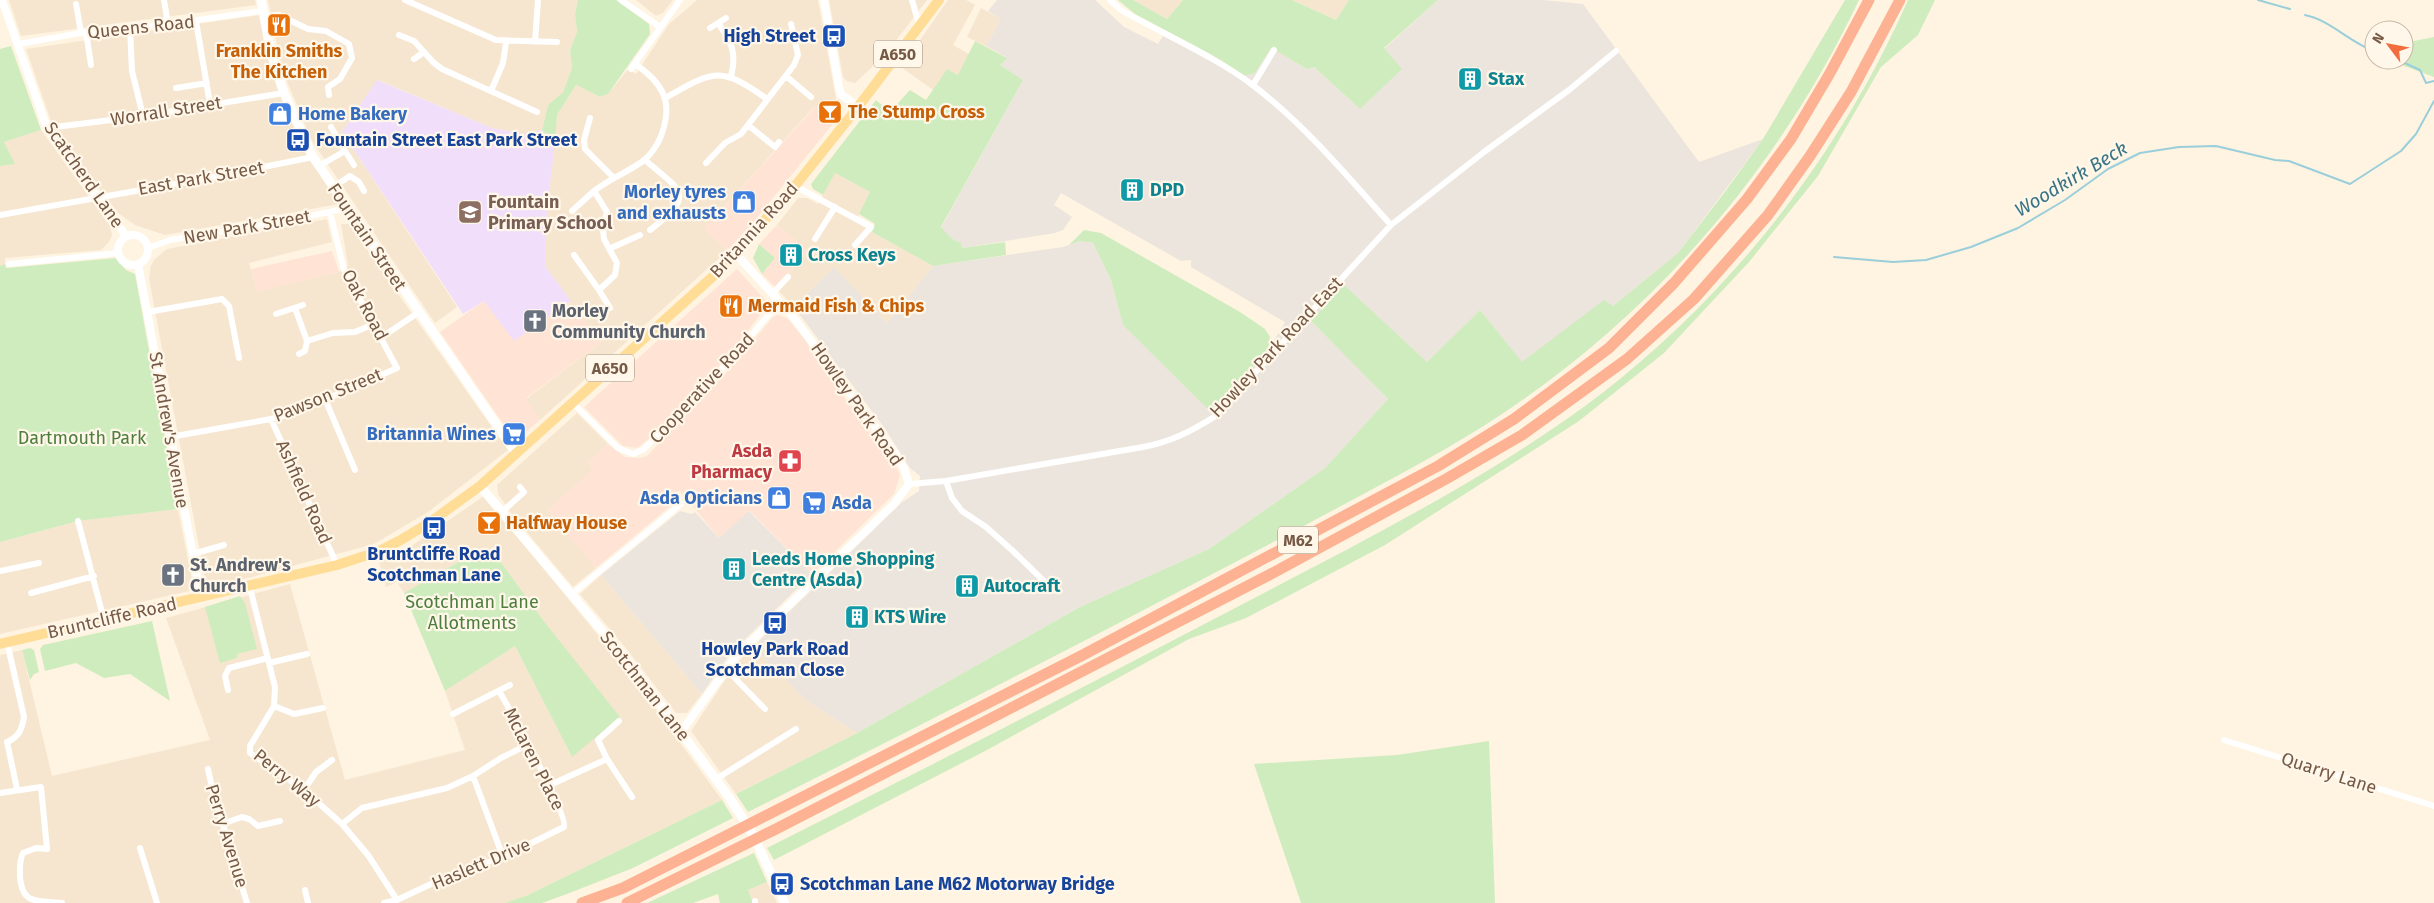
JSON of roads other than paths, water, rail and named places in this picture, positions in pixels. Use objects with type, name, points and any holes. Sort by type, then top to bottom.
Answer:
[{"type":"highway","name":"M62","points":[[582,903],[623,888],[1081,656],[1438,466],[1514,419],[1609,348],[1674,283],[1747,200],[1791,139],[1830,73],[1869,0]]},
{"type":"highway","name":"M62","points":[[626,903],[785,825],[1269,575],[1438,484],[1522,436],[1627,359],[1694,299],[1768,215],[1810,156],[1851,92],[1900,0]]},
{"type":"main road","name":"Fountain Street","points":[[261,0],[271,54],[284,93],[313,156],[516,453]]},
{"type":"main road","name":"Britannia Road","points":[[516,453],[736,254],[795,186],[939,0]]},
{"type":"main road","name":"Bruntcliffe Road","points":[[4,643],[249,584],[337,565],[376,552],[430,523],[480,486],[516,453]]},
{"type":"main road","name":"Scotchman Lane","points":[[480,486],[572,594],[719,782],[752,832],[785,903]]},
{"type":"street","name":"Scatcherd Lane","points":[[2,0],[47,128],[126,236]]},
{"type":"street","points":[[164,0],[168,24]]},
{"type":"street","points":[[405,0],[496,40],[506,42],[557,42]]},
{"type":"street","points":[[535,42],[538,0]]},
{"type":"street","points":[[621,0],[660,27]]},
{"type":"street","points":[[572,211],[594,191],[614,177],[645,160],[658,142],[668,112],[666,98],[657,82],[633,66],[680,0]]},
{"type":"street","points":[[824,0],[839,87],[846,98],[858,107]]},
{"type":"street","points":[[912,0],[919,25]]},
{"type":"street","points":[[1110,0],[1121,10],[1214,61],[1253,85],[1314,138],[1391,225]]},
{"type":"street","points":[[76,4],[91,65]]},
{"type":"street","name":"Queens Road","points":[[19,44],[84,32],[263,14],[279,15],[308,29],[326,30],[349,44],[352,48],[352,58],[340,79],[328,87],[329,95]]},
{"type":"street","points":[[710,28],[726,18]]},
{"type":"street","points":[[196,21],[210,104]]},
{"type":"street","points":[[718,23],[734,51],[731,77]]},
{"type":"street","points":[[706,162],[725,142],[741,134],[786,76],[798,55],[791,24]]},
{"type":"street","points":[[130,28],[132,71],[143,116]]},
{"type":"street","points":[[399,35],[414,41],[442,69],[536,112]]},
{"type":"street","points":[[491,91],[503,63],[506,42]]},
{"type":"street","points":[[1253,85],[1274,50]]},
{"type":"street","name":"Howley Park Road East","points":[[909,484],[946,481],[1165,443],[1187,434],[1214,417],[1391,225],[1484,152],[1569,90],[1616,51]]},
{"type":"street","points":[[414,59],[424,52]]},
{"type":"street","points":[[666,98],[698,79],[712,75],[731,77],[767,99]]},
{"type":"street","points":[[786,76],[811,97]]},
{"type":"street","name":"Worrall Street","points":[[176,88],[207,83]]},
{"type":"street","name":"Worrall Street","points":[[47,128],[143,116],[284,93]]},
{"type":"street","points":[[590,118],[591,130],[584,140],[585,149],[614,177]]},
{"type":"street","points":[[748,125],[775,147],[780,142]]},
{"type":"street","points":[[331,127],[354,165]]},
{"type":"street","points":[[319,166],[345,151]]},
{"type":"street","name":"East Park Street","points":[[0,215],[210,178],[313,156]]},
{"type":"street","points":[[645,160],[675,184],[680,194],[680,202],[676,209],[650,230]]},
{"type":"street","points":[[333,187],[350,176],[359,182],[364,191]]},
{"type":"street","points":[[795,186],[871,227],[855,245]]},
{"type":"street","points":[[594,191],[607,212],[603,230],[604,239],[611,248],[618,263],[617,270],[611,279],[599,290]]},
{"type":"street","name":"New Park Street","points":[[148,248],[170,240],[348,208]]},
{"type":"street","points":[[816,239],[835,208]]},
{"type":"street","name":"Oak Road","points":[[330,212],[344,270],[382,337],[397,368]]},
{"type":"street","points":[[137,235],[143,239],[148,248],[146,258],[138,264],[132,265],[124,262],[118,253],[119,243],[126,236],[137,235]]},
{"type":"street","points":[[611,248],[640,235]]},
{"type":"street","points":[[9,264],[118,253]]},
{"type":"street","name":"Howley Park Road","points":[[681,732],[726,669],[761,632],[894,504],[909,484],[904,468],[894,452],[816,345],[773,293],[736,254]]},
{"type":"street","points":[[574,255],[610,308]]},
{"type":"street","name":"St Andrew's Avenue","points":[[138,264],[201,597]]},
{"type":"street","points":[[773,293],[788,277]]},
{"type":"street","points":[[148,312],[222,299],[229,306],[239,358]]},
{"type":"street","name":"Cooperative Road","points":[[572,402],[618,448],[633,454],[644,449],[734,356],[780,301]]},
{"type":"street","points":[[276,314],[303,305]]},
{"type":"street","points":[[295,308],[307,341],[305,351],[299,354]]},
{"type":"street","points":[[382,337],[419,312]]},
{"type":"street","points":[[307,341],[332,333],[355,332],[374,324]]},
{"type":"street","name":"Pawson Street","points":[[170,437],[271,419],[297,412],[397,368]]},
{"type":"street","points":[[325,399],[355,470]]},
{"type":"street","name":"Ashfield Road","points":[[271,419],[337,565]]},
{"type":"street","points":[[946,481],[952,498],[962,511],[986,527],[1053,590]]},
{"type":"street","points":[[503,511],[524,492],[520,486]]},
{"type":"street","points":[[572,594],[681,504]]},
{"type":"street","points":[[78,521],[94,576],[104,620]]},
{"type":"street","points":[[193,554],[224,545]]},
{"type":"street","points":[[0,571],[39,563]]},
{"type":"street","points":[[31,593],[94,576]]},
{"type":"street","points":[[249,584],[275,687],[274,706],[294,714],[323,708]]},
{"type":"street","points":[[4,643],[24,717],[22,729],[15,738],[3,741],[17,789]]},
{"type":"street","points":[[228,690],[224,676],[229,668],[307,654]]},
{"type":"street","points":[[726,669],[765,709]]},
{"type":"street","name":"Mclaren Place","points":[[453,714],[510,685]]},
{"type":"street","name":"Mclaren Place","points":[[499,691],[527,746],[550,785],[565,819],[564,827]]},
{"type":"street","name":"Perry Way","points":[[274,706],[250,746],[250,753],[304,790],[342,824],[368,855],[397,900]]},
{"type":"street","points":[[619,721],[598,740],[607,759],[632,797]]},
{"type":"street","points":[[719,782],[796,729]]},
{"type":"street","name":"Quarry Lane","points":[[2224,740],[2434,806]]},
{"type":"street","points":[[342,824],[362,808],[446,788],[473,776],[501,758],[527,746]]},
{"type":"street","points":[[550,785],[607,759]]},
{"type":"street","points":[[304,790],[316,772],[332,760]]},
{"type":"street","name":"Perry Avenue","points":[[208,769],[222,824],[247,903]]},
{"type":"street","points":[[473,776],[503,857]]},
{"type":"street","points":[[0,793],[41,787],[47,849],[36,848],[23,853],[19,860],[21,894],[25,900],[62,903]]},
{"type":"street","points":[[222,824],[242,817],[249,819],[258,826],[280,822]]},
{"type":"street","name":"Haslett Drive","points":[[384,903],[397,900],[448,876],[503,857],[564,827]]},
{"type":"street","points":[[140,848],[157,903]]},
{"type":"street","points":[[305,890],[308,903]]},
{"type":"waterway","points":[[2258,0],[2290,9]]},
{"type":"waterway","points":[[2305,15],[2323,21],[2364,46]]},
{"type":"waterway","points":[[2414,67],[2420,70],[2426,83],[2434,81]]},
{"type":"waterway","name":"Woodkirk Beck","points":[[1834,257],[1893,262],[1926,260],[1971,247],[2018,228],[2065,200],[2108,169],[2140,153],[2179,147],[2216,146],[2275,160],[2289,161],[2350,184],[2401,151],[2416,134],[2434,101]]},
{"type":"place","name":"Franklin Smiths The Kitchen","points":[[279,25]]},
{"type":"place","name":"High Street","points":[[834,36]]},
{"type":"place","name":"Stax","points":[[1470,79]]},
{"type":"place","name":"The Stump Cross","points":[[830,112]]},
{"type":"place","name":"Home Bakery","points":[[280,114]]},
{"type":"place","name":"Fountain Street East Park Street","points":[[298,140]]},
{"type":"place","name":"DPD","points":[[1132,190]]},
{"type":"place","name":"Morley tyres and exhausts","points":[[744,202]]},
{"type":"place","name":"Fountain Primary School","points":[[470,212]]},
{"type":"place","name":"Cross Keys","points":[[791,255]]},
{"type":"place","name":"Mermaid Fish & Chips","points":[[731,306]]},
{"type":"place","name":"Morley Community Church","points":[[535,321]]},
{"type":"place","name":"Britannia Wines","points":[[514,434]]},
{"type":"place","name":"Asda Pharmacy","points":[[790,461]]},
{"type":"place","name":"Asda Opticians","points":[[779,498]]},
{"type":"place","name":"Asda","points":[[814,503]]},
{"type":"place","name":"Halfway House","points":[[489,523]]},
{"type":"place","name":"Bruntcliffe Road Scotchman Lane","points":[[434,528]]},
{"type":"place","name":"Leeds Home Shopping Centre (Asda)","points":[[734,569]]},
{"type":"place","name":"St. Andrew's Church","points":[[173,575]]},
{"type":"place","name":"Autocraft","points":[[967,586]]},
{"type":"place","name":"KTS Wire","points":[[857,617]]},
{"type":"place","name":"Howley Park Road Scotchman Close","points":[[775,623]]},
{"type":"place","name":"Scotchman Lane M62 Motorway Bridge","points":[[782,884]]},
{"type":"park label","name":"Dartmouth Park","points":[[82,438]]},
{"type":"park label","name":"Scotchman Lane Allotments","points":[[472,612]]}]
